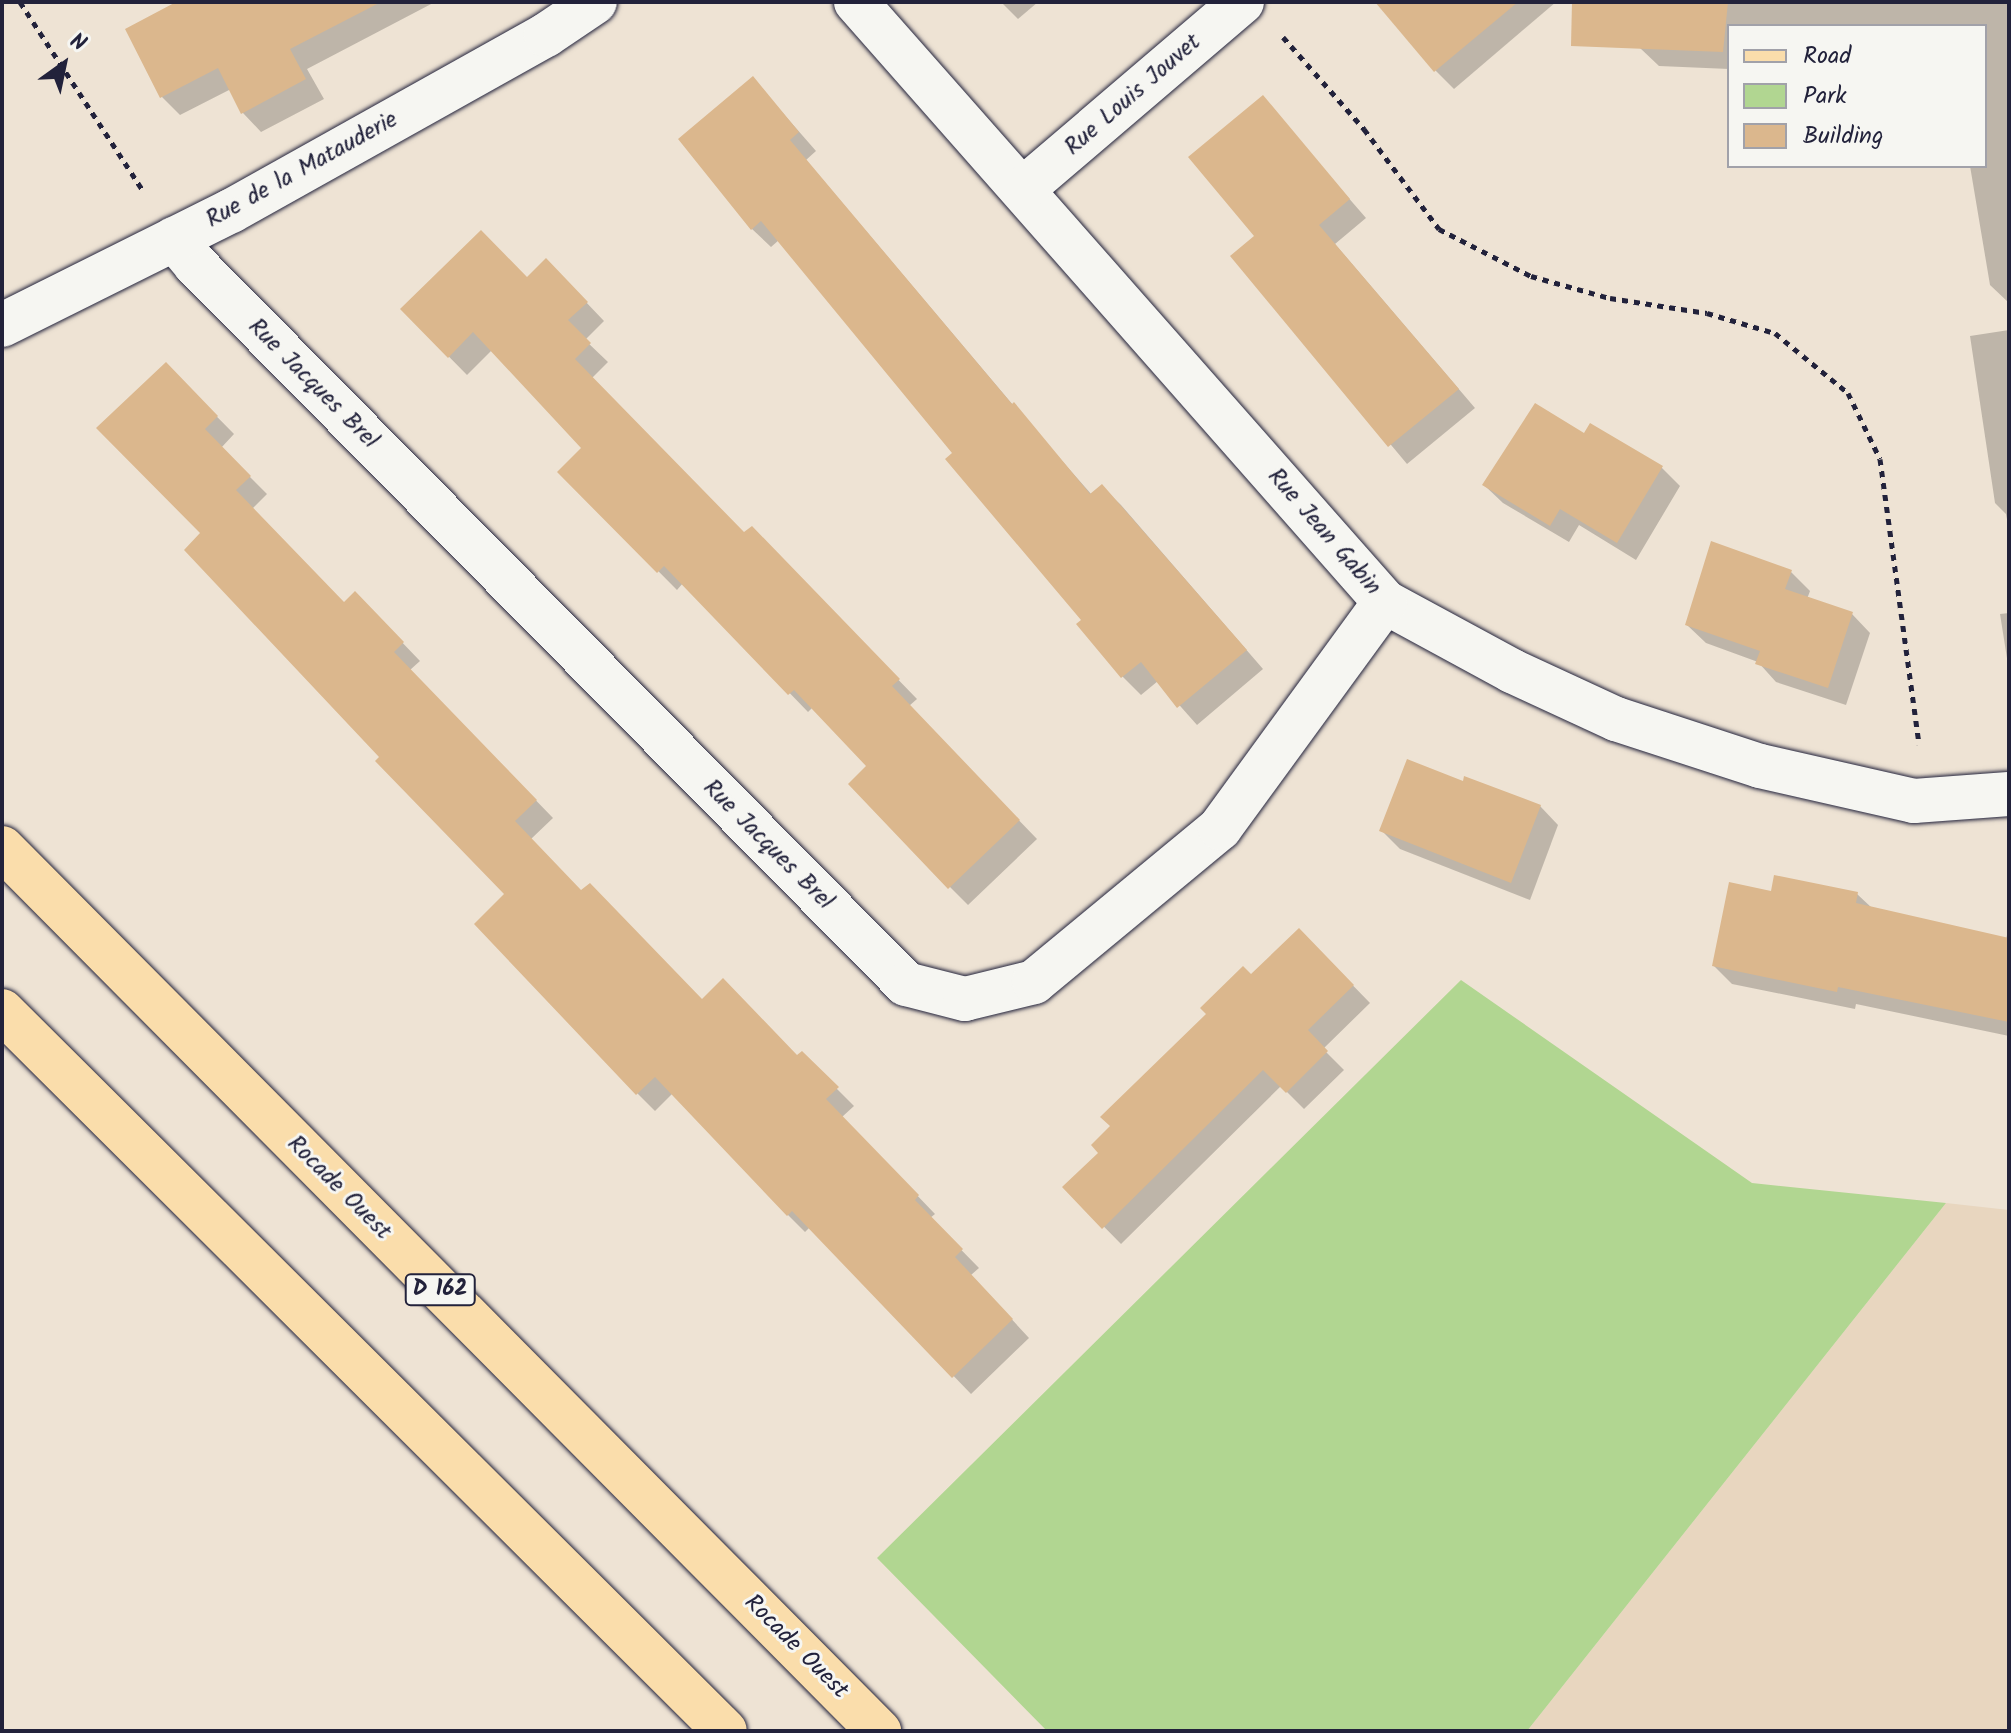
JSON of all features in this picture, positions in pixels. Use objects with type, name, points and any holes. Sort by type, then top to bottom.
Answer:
[{"type":"main road","name":"Rocade Ouest","points":[[2,848],[879,1731]]},
{"type":"main road","points":[[2,1011],[725,1731]]},
{"type":"street","name":"Rue de la Matauderie","points":[[2,325],[231,211],[519,50],[595,2]]},
{"type":"street","name":"Rue Jean Gabin","points":[[856,2],[1385,602],[1512,671],[1616,719],[1760,766],[1914,801],[2009,794]]},
{"type":"street","name":"Rue Louis Jouvet","points":[[1023,189],[1257,14]]},
{"type":"street","name":"Rue Jacques Brel","points":[[174,239],[195,264],[906,984],[965,999],[1034,982],[1220,828],[1385,602]]},
{"type":"path","points":[[20,2],[174,239]]},
{"type":"path","points":[[1257,14],[1364,129],[1439,229],[1531,276],[1610,298],[1707,313],[1775,333],[1848,393],[1880,459],[1920,736],[1914,801]]},
{"type":"shaded area","points":[[1946,1203],[2009,1210],[2009,1731],[1527,1731]]},
{"type":"green space","points":[[1461,980],[1752,1183],[1946,1203],[1527,1731],[1047,1731],[877,1558]]},
{"type":"building","points":[[176,2],[381,2],[290,49],[306,79],[241,114],[218,68],[160,98],[125,29]]},
{"type":"building","points":[[1375,2],[1518,2],[1434,72]]},
{"type":"building","points":[[1572,2],[1728,2],[1723,52],[1571,46]]},
{"type":"building","points":[[753,76],[799,132],[790,140],[1012,404],[1014,402],[1090,494],[1102,484],[1247,650],[1177,708],[1141,662],[1121,678],[1076,624],[1081,620],[945,459],[952,453],[761,221],[751,230],[678,139]]},
{"type":"building","points":[[1263,95],[1350,199],[1319,225],[1459,389],[1388,447],[1230,256],[1254,236],[1188,157]]},
{"type":"building","points":[[481,230],[527,277],[546,258],[588,302],[568,320],[591,343],[575,359],[744,532],[752,526],[900,679],[892,686],[1020,820],[948,889],[848,784],[866,766],[794,690],[788,695],[664,566],[657,573],[557,472],[581,448],[473,332],[448,358],[400,309]]},
{"type":"building","points":[[166,362],[218,416],[205,429],[251,476],[236,490],[344,602],[355,591],[404,642],[394,652],[537,800],[515,821],[581,890],[590,883],[702,999],[723,978],[797,1055],[802,1051],[839,1087],[826,1099],[919,1195],[915,1200],[963,1249],[955,1257],[1013,1319],[952,1378],[792,1211],[787,1216],[655,1077],[636,1095],[474,924],[504,894],[375,761],[379,757],[184,550],[200,533],[96,428]]},
{"type":"building","points":[[1535,403],[1584,433],[1590,423],[1663,466],[1617,543],[1560,509],[1550,526],[1482,485]]},
{"type":"building","points":[[1711,541],[1792,570],[1785,589],[1853,612],[1828,688],[1755,664],[1760,651],[1685,625]]},
{"type":"building","points":[[1407,759],[1463,781],[1464,776],[1541,805],[1511,883],[1379,831]]},
{"type":"building","points":[[1774,875],[1858,892],[1856,903],[2009,938],[2009,1022],[1838,987],[1837,992],[1712,966],[1729,882],[1771,891]]},
{"type":"building","points":[[1299,928],[1354,985],[1308,1030],[1328,1051],[1286,1093],[1263,1070],[1102,1229],[1062,1187],[1098,1153],[1091,1145],[1110,1126],[1100,1117],[1206,1014],[1200,1008],[1243,966],[1251,974]]}]
